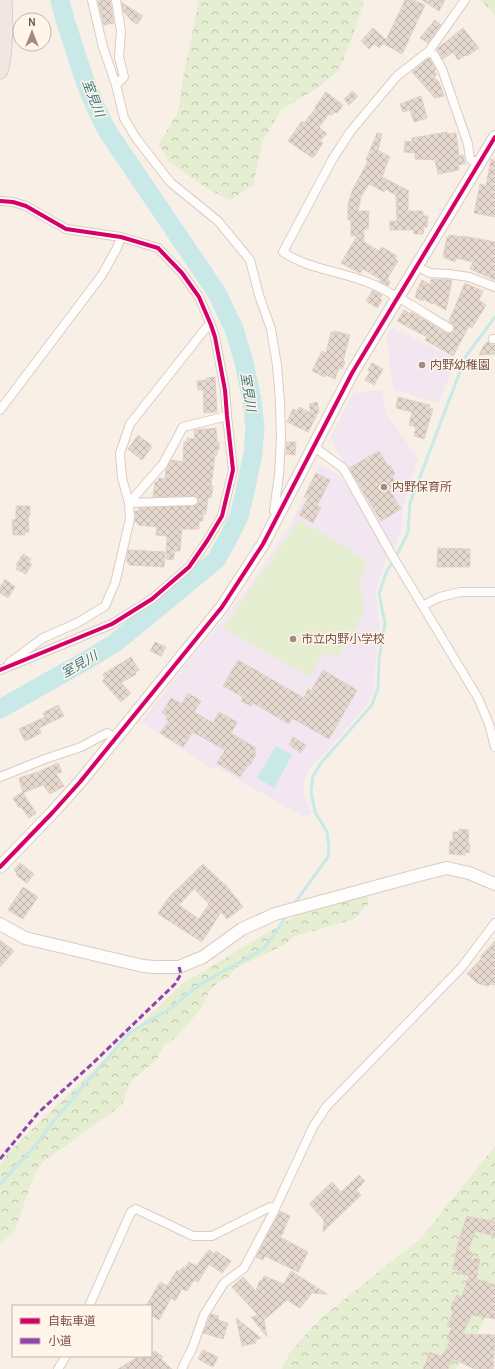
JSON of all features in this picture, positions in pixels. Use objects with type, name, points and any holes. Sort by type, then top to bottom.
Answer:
[{"type":"highway","points":[[0,71],[4,41],[4,0]]},
{"type":"street","points":[[92,0],[103,47],[116,85],[124,118],[136,138],[170,182],[218,221],[250,260],[259,295],[271,329],[277,365],[281,440],[279,475],[274,510],[279,515]]},
{"type":"street","points":[[116,0],[121,31],[119,56],[124,77],[116,85]]},
{"type":"street","points":[[449,328],[372,284],[354,277],[305,264],[283,252],[332,160],[350,132],[397,76],[429,51],[465,0]]},
{"type":"street","points":[[429,51],[434,55],[442,69],[468,144],[470,159],[479,164]]},
{"type":"street","points":[[0,867],[80,782],[114,738],[222,607],[263,544],[352,372],[495,137]]},
{"type":"street","points":[[0,201],[13,202],[26,206],[66,228],[121,237],[158,248],[182,273],[199,297],[215,337],[226,390],[227,416],[233,470],[222,516],[189,567],[152,599],[112,624],[0,670]]},
{"type":"street","points":[[0,410],[102,275],[117,248],[121,237]]},
{"type":"street","points":[[416,266],[430,274],[449,274],[469,277],[495,287]]},
{"type":"street","points":[[0,670],[43,638],[77,623],[105,606],[115,583],[130,519],[129,503],[122,478],[120,453],[130,424],[206,328],[211,325]]},
{"type":"street","points":[[129,503],[163,464],[183,427],[227,416]]},
{"type":"street","points":[[313,446],[343,468],[389,550],[424,605],[478,698],[489,724],[495,747]]},
{"type":"street","points":[[129,503],[193,501]]},
{"type":"street","points":[[424,605],[440,597],[460,592],[495,592]]},
{"type":"street","points":[[0,777],[45,759],[81,747],[107,733],[114,738]]},
{"type":"street","points":[[0,924],[25,938],[143,966],[155,968],[179,967],[203,957],[242,929],[275,914],[306,904],[447,868],[469,872],[495,884]]},
{"type":"street","points":[[182,1369],[184,1362],[192,1349],[204,1315],[224,1283],[244,1268],[275,1210],[313,1126],[326,1107],[461,968],[495,923]]},
{"type":"street","points":[[89,1305],[131,1212],[136,1209],[193,1236],[212,1236],[270,1207],[275,1210]]},
{"type":"street","points":[[58,1369],[65,1357]]},
{"type":"shaded area","name":"内野幼稚園","points":[[392,327],[456,359],[439,403],[395,390],[390,370],[387,336]]},
{"type":"shaded area","name":"内野保育所","points":[[382,390],[386,413],[418,459],[403,506],[402,528],[394,549],[330,438],[353,393]]},
{"type":"shaded area","name":"市立内野小学校","points":[[319,465],[337,473],[354,495],[388,553],[375,592],[380,625],[374,680],[375,687],[368,703],[329,749],[310,767],[304,782],[304,795],[312,813],[304,817],[216,767],[214,770],[141,722],[253,581],[291,523]]},
{"type":"green space","points":[[199,0],[364,0],[353,36],[339,70],[319,87],[281,110],[263,140],[253,185],[230,200],[208,189],[168,161],[159,144],[178,112],[183,78]]},
{"type":"green space","points":[[480,0],[495,0],[495,15]]},
{"type":"green space","points":[[299,520],[342,544],[366,561],[360,583],[364,613],[338,658],[325,652],[309,677],[223,628]]},
{"type":"green space","points":[[364,894],[368,898],[369,903],[354,919],[293,937],[286,944],[236,968],[226,979],[220,981],[210,990],[200,1010],[176,1037],[163,1046],[157,1059],[130,1082],[122,1105],[43,1162],[35,1173],[14,1232],[0,1244],[0,1164],[10,1151],[182,984],[302,912]]},
{"type":"green space","points":[[495,1146],[495,1303],[456,1369],[282,1369],[290,1352],[320,1319],[421,1238]]},
{"type":"water","points":[[276,746],[292,755],[274,788],[257,778]]},
{"type":"building","points":[[110,0],[114,23],[104,25],[98,1]]},
{"type":"building","points":[[405,0],[413,0],[425,5],[402,54],[384,44],[385,42],[379,48],[374,44],[369,49],[361,41],[373,28],[386,40]]},
{"type":"building","points":[[422,0],[445,0],[439,11]]},
{"type":"building","points":[[122,3],[143,16],[137,24],[132,21],[123,11]]},
{"type":"building","points":[[435,20],[441,25],[428,43],[420,38]]},
{"type":"building","points":[[463,28],[479,48],[458,60],[453,52],[443,59],[437,49]]},
{"type":"building","points":[[429,58],[436,70],[434,71],[437,74],[434,77],[439,82],[444,96],[435,98],[412,72]]},
{"type":"building","points":[[352,91],[358,96],[349,105],[344,99]]},
{"type":"building","points":[[326,92],[343,105],[337,113],[335,112],[332,115],[329,114],[319,127],[327,134],[320,141],[323,143],[313,158],[288,141],[302,121],[304,123],[316,108],[315,107]]},
{"type":"building","points":[[421,96],[427,118],[414,122],[410,110],[403,112],[400,104]]},
{"type":"building","points":[[447,132],[447,134],[456,133],[459,156],[463,155],[465,164],[458,165],[459,170],[438,174],[435,160],[415,159],[415,153],[404,152],[405,141],[412,142],[412,138]]},
{"type":"building","points":[[377,133],[382,134],[378,150],[390,157],[382,177],[409,191],[408,211],[423,211],[423,216],[428,216],[427,227],[424,227],[423,234],[414,234],[414,230],[390,230],[390,221],[397,221],[396,195],[385,189],[384,192],[369,184],[361,197],[358,211],[369,211],[368,229],[364,229],[364,242],[379,251],[382,247],[397,256],[395,259],[398,261],[387,279],[390,281],[388,286],[379,281],[380,279],[363,269],[360,273],[341,263],[357,236],[351,236],[351,220],[348,220],[348,205],[352,191],[368,161],[366,160]]},
{"type":"building","points":[[491,159],[495,160],[495,217],[474,213],[480,184],[486,186]]},
{"type":"building","points":[[449,235],[495,242],[495,280],[470,269],[473,262],[456,258],[455,262],[443,257],[447,237],[449,238]]},
{"type":"building","points":[[431,279],[452,280],[446,310],[424,299],[423,301],[415,297],[422,280],[430,285]]},
{"type":"building","points":[[465,283],[483,291],[479,300],[486,305],[472,328],[469,326],[453,356],[425,340],[427,337],[397,321],[404,310],[411,314],[412,312],[446,333],[452,333],[454,326],[449,321]]},
{"type":"building","points":[[373,290],[382,295],[380,299],[382,300],[377,308],[366,301]]},
{"type":"building","points":[[334,331],[350,335],[343,361],[345,362],[342,369],[339,368],[335,379],[326,375],[325,377],[312,371],[322,351],[326,353],[331,332],[334,333]]},
{"type":"building","points":[[487,342],[495,344],[495,354],[479,355],[484,345],[486,345]]},
{"type":"building","points":[[372,363],[383,369],[374,385],[365,380],[370,372],[368,370]]},
{"type":"building","points":[[215,377],[217,412],[204,413],[203,390],[198,390],[197,381]]},
{"type":"building","points":[[398,397],[430,405],[429,408],[433,409],[424,439],[414,436],[416,427],[409,425],[412,412],[396,408]]},
{"type":"building","points":[[317,402],[319,411],[308,432],[287,422],[293,409],[297,411],[299,407],[311,413],[309,404]]},
{"type":"building","points":[[216,428],[219,450],[217,450],[217,455],[215,455],[211,486],[213,486],[211,498],[208,497],[206,514],[203,514],[203,521],[199,521],[199,529],[182,529],[180,551],[175,551],[173,560],[166,559],[167,536],[156,535],[157,527],[138,525],[138,523],[135,522],[135,511],[139,511],[139,508],[196,505],[198,503],[198,498],[193,496],[153,497],[155,482],[158,482],[159,478],[165,479],[166,469],[171,460],[183,462],[184,442],[187,442],[187,438],[195,439],[194,430]]},
{"type":"building","points":[[138,435],[151,445],[151,448],[142,460],[128,449]]},
{"type":"building","points":[[287,442],[296,442],[295,455],[286,454]]},
{"type":"building","points":[[379,451],[395,474],[392,476],[397,485],[389,489],[401,509],[381,521],[349,468]]},
{"type":"building","points":[[316,473],[330,480],[317,506],[321,507],[313,523],[299,515],[308,498],[304,497]]},
{"type":"building","points":[[16,506],[30,506],[30,516],[28,516],[29,532],[25,532],[25,535],[13,535],[12,520],[16,519]]},
{"type":"building","points":[[438,548],[470,549],[470,567],[437,567]]},
{"type":"building","points":[[128,550],[165,552],[164,567],[129,565],[127,562]]},
{"type":"building","points":[[23,554],[31,559],[29,562],[32,564],[26,574],[16,569],[18,566],[16,565]]},
{"type":"building","points":[[5,579],[15,587],[8,598],[0,593],[0,587]]},
{"type":"building","points":[[155,642],[166,647],[161,656],[150,651]]},
{"type":"building","points":[[131,657],[139,670],[135,672],[136,674],[121,683],[131,693],[121,702],[102,681],[105,679],[103,674]]},
{"type":"building","points":[[238,660],[304,698],[308,689],[311,691],[323,670],[357,690],[329,739],[292,718],[289,724],[253,703],[251,706],[241,701],[243,697],[223,686]]},
{"type":"building","points":[[188,693],[201,701],[194,712],[213,723],[219,712],[237,722],[231,733],[256,748],[254,752],[256,754],[250,765],[249,764],[240,777],[217,763],[225,750],[193,732],[183,747],[160,733],[169,721],[166,719],[168,716],[162,713],[171,698],[182,704]]},
{"type":"building","points":[[58,705],[64,716],[39,728],[41,733],[25,741],[19,729],[45,717],[43,713]]},
{"type":"building","points":[[293,737],[306,745],[301,753],[289,745]]},
{"type":"building","points":[[58,763],[62,772],[56,774],[64,786],[50,794],[43,785],[23,793],[36,813],[29,818],[21,807],[19,808],[13,798],[23,792],[19,778],[38,772]]},
{"type":"building","points":[[459,829],[469,830],[469,853],[465,852],[465,855],[449,854],[450,841],[453,842],[453,832],[459,832]]},
{"type":"building","points":[[20,863],[34,874],[27,883],[16,875],[17,873],[14,870]]},
{"type":"building","points":[[203,864],[225,884],[243,907],[227,919],[221,912],[202,942],[158,914],[168,898]],"holes":[[[194,889],[209,904],[199,919],[179,905]]]},
{"type":"building","points":[[23,887],[38,897],[23,919],[8,910]]},
{"type":"building","points":[[0,940],[14,951],[0,967]]},
{"type":"building","points":[[495,941],[495,985],[490,984],[488,986],[477,983],[467,974]]},
{"type":"building","points":[[359,1175],[365,1181],[356,1190],[361,1195],[323,1232],[324,1220],[309,1204],[332,1182],[341,1192]]},
{"type":"building","points":[[280,1211],[290,1216],[284,1232],[280,1237],[308,1252],[298,1272],[265,1256],[263,1260],[256,1257]]},
{"type":"building","points":[[467,1216],[495,1222],[495,1236],[475,1231],[468,1251],[472,1252],[471,1260],[473,1261],[474,1258],[480,1259],[476,1279],[495,1285],[495,1319],[472,1315],[462,1334],[495,1335],[493,1369],[474,1369],[454,1359],[452,1362],[451,1361],[448,1369],[423,1369],[430,1352],[442,1357],[450,1341],[447,1339],[452,1328],[447,1326],[454,1311],[451,1309],[451,1306],[457,1295],[462,1297],[469,1276],[458,1273],[458,1270],[453,1269],[458,1243]]},
{"type":"building","points":[[209,1250],[214,1254],[216,1251],[231,1261],[222,1273],[209,1264],[198,1282],[194,1280],[187,1291],[182,1289],[175,1301],[171,1298],[159,1320],[152,1316],[152,1305],[147,1305],[160,1282],[167,1286],[177,1270],[179,1272],[183,1267],[185,1268],[189,1262],[196,1266]]},
{"type":"building","points":[[291,1271],[327,1294],[312,1293],[300,1308],[287,1300],[264,1320],[267,1337],[251,1317],[258,1315],[232,1287],[243,1277],[256,1291],[260,1280],[262,1281],[264,1276],[284,1284]]},
{"type":"building","points":[[211,1314],[219,1316],[218,1320],[228,1323],[223,1339],[203,1333]]},
{"type":"building","points":[[236,1318],[261,1338],[256,1340],[256,1343],[242,1346]]},
{"type":"building","points":[[203,1350],[218,1357],[213,1367],[198,1359]]},
{"type":"building","points":[[155,1351],[163,1357],[161,1359],[172,1369],[118,1369],[138,1357],[140,1359],[144,1357],[152,1357],[152,1352]]},
{"type":"waterway","name":"室見川","points":[[0,709],[115,643],[216,560],[239,516],[253,453],[255,428],[252,400],[244,362],[234,329],[217,293],[108,132],[85,80],[66,24],[60,0]]},
{"type":"waterway","points":[[294,904],[328,857],[329,847],[327,832],[315,812],[311,791],[313,776],[321,763],[372,705],[378,688],[379,660],[385,623],[379,594],[387,571],[408,532],[410,503],[466,356],[495,317]]},
{"type":"waterway","points":[[0,1184],[36,1145],[56,1118],[129,1033],[171,1008],[199,985],[263,949],[287,915]]},
{"type":"marked path","points":[[0,1159],[38,1113],[92,1064],[175,984],[181,974],[179,967]]},
{"type":"cycle path","points":[[0,867],[80,782],[222,607],[263,544],[352,373],[495,137]]},
{"type":"cycle path","points":[[0,201],[13,202],[26,206],[66,229],[121,237],[158,248],[182,273],[199,297],[215,337],[225,390],[233,470],[222,516],[207,541],[189,567],[152,599],[112,624],[0,670]]},
{"type":"place","name":"内野幼稚園","points":[[422,365]]},
{"type":"place","name":"内野保育所","points":[[384,487]]},
{"type":"place","name":"市立内野小学校","points":[[293,639]]}]
